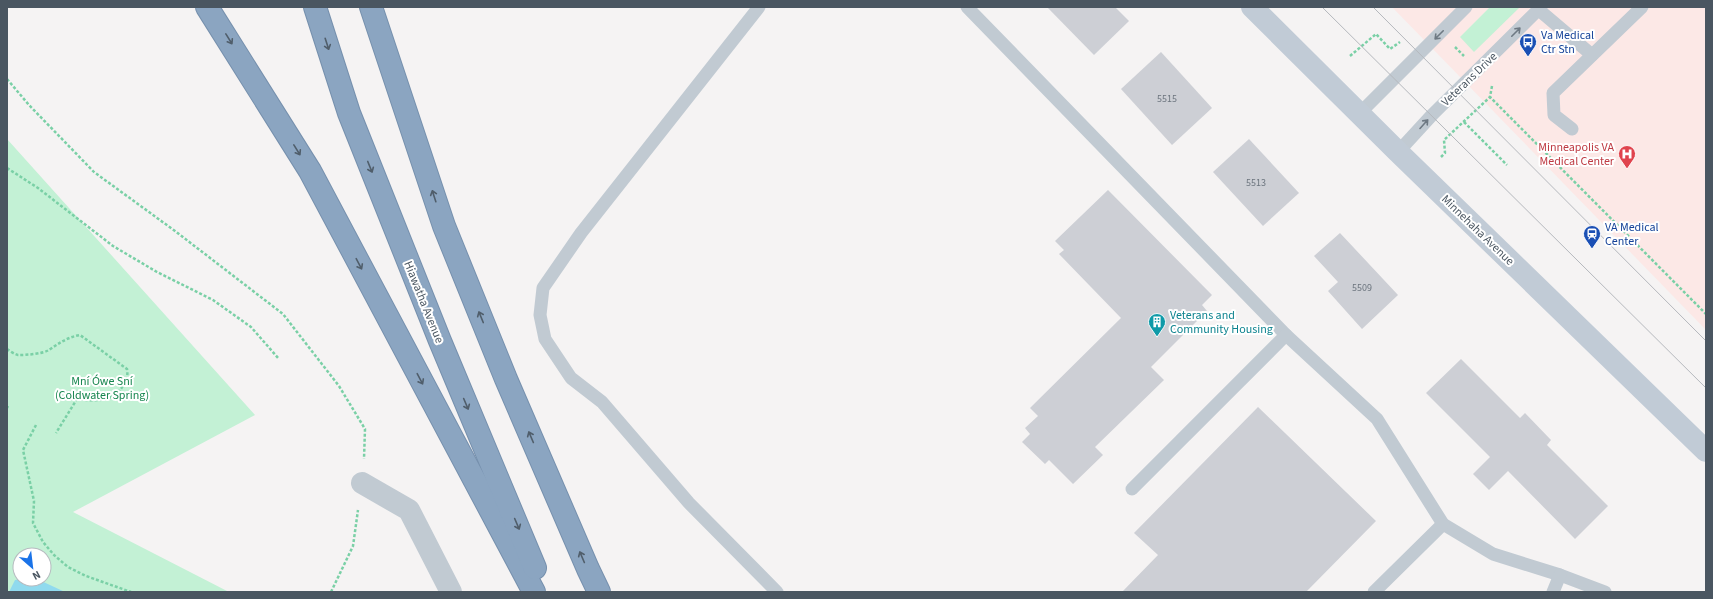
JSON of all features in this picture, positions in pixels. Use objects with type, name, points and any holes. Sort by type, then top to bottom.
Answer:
[{"type":"highway","points":[[207,7],[310,172],[534,592]]},
{"type":"highway","name":"Hiawatha Avenue","points":[[315,7],[349,114],[440,341],[546,592]]},
{"type":"highway","points":[[371,7],[444,226],[506,379],[599,592]]},
{"type":"street","name":"Minnehaha Avenue","points":[[1252,7],[1359,114],[1706,451]]},
{"type":"street","points":[[362,483],[409,510],[451,592]]},
{"type":"lane","points":[[759,7],[581,233],[543,288],[540,314],[544,339],[571,378],[602,402],[689,503],[777,592]]},
{"type":"lane","points":[[967,7],[1286,335],[1378,419],[1443,524],[1493,554],[1560,575],[1605,592]]},
{"type":"lane","points":[[1359,114],[1466,7]]},
{"type":"lane","points":[[1572,129],[1554,115],[1553,93],[1642,7]]},
{"type":"lane","points":[[1540,8],[1592,55]]},
{"type":"lane","name":"Veterans Drive","points":[[1398,152],[1432,115],[1540,8]]},
{"type":"lane","points":[[1132,489],[1286,335]]},
{"type":"lane","points":[[1374,592],[1443,524]]},
{"type":"lane","points":[[1554,592],[1560,575]]},
{"type":"path","points":[[1350,56],[1376,34],[1390,49],[1404,38]]},
{"type":"path","points":[[1454,46],[1468,61]]},
{"type":"path","points":[[7,79],[29,105],[94,172],[175,231],[283,314],[339,386],[365,429],[362,483],[353,546],[331,592]]},
{"type":"path","points":[[1441,157],[1445,153],[1444,140],[1490,97],[1492,83]]},
{"type":"path","points":[[1490,97],[1706,314]]},
{"type":"path","points":[[1464,122],[1506,165]]},
{"type":"path","points":[[7,168],[38,188],[113,246],[157,272],[213,300],[251,327],[280,359]]},
{"type":"path","points":[[7,349],[17,355],[48,351],[68,338],[80,335],[127,369],[128,377],[122,388],[114,397],[102,400],[77,399],[56,433]]},
{"type":"path","points":[[36,425],[22,450],[34,501],[34,523],[43,542],[54,556],[68,567],[86,576],[131,592]]},
{"type":"shaded area","name":"Minneapolis VA Medical Center","points":[[1392,7],[1706,7],[1706,330]]},
{"type":"green space","points":[[1490,7],[1520,7],[1474,52],[1460,37]]},
{"type":"green space","name":"Mní Ówe Sní (Coldwater Spring)","points":[[7,139],[255,415],[73,512],[229,592],[7,592]]},
{"type":"water","points":[[12,586],[52,586],[65,592],[9,592]]},
{"type":"building","points":[[1047,7],[1115,7],[1129,21],[1094,55]]},
{"type":"building","points":[[1161,52],[1212,108],[1172,145],[1121,89]]},
{"type":"building","points":[[1249,139],[1299,193],[1263,226],[1213,172]]},
{"type":"building","name":"Veterans and Community Housing","points":[[1108,190],[1212,295],[1202,305],[1207,311],[1151,367],[1164,380],[1095,447],[1103,455],[1073,484],[1049,460],[1045,464],[1022,442],[1030,434],[1025,428],[1038,416],[1030,408],[1121,318],[1059,254],[1064,250],[1055,241]]},
{"type":"building","points":[[1340,233],[1398,295],[1362,329],[1328,291],[1338,282],[1314,256]]},
{"type":"building","points":[[1461,359],[1520,418],[1525,413],[1551,440],[1547,445],[1608,506],[1575,539],[1508,471],[1489,490],[1473,474],[1490,457],[1426,393]]},
{"type":"building","points":[[1258,407],[1376,521],[1306,592],[1122,592],[1158,555],[1134,533]]},
{"type":"tram line","points":[[1322,7],[1706,388]]},
{"type":"tram line","points":[[1373,7],[1706,341]]},
{"type":"place","name":"Va Medical Ctr Stn","points":[[1528,57]]},
{"type":"place","name":"Minneapolis VA Medical Center","points":[[1627,169]]},
{"type":"place","name":"VA Medical Center","points":[[1592,249]]},
{"type":"place","name":"Veterans and Community Housing","points":[[1157,337]]}]
